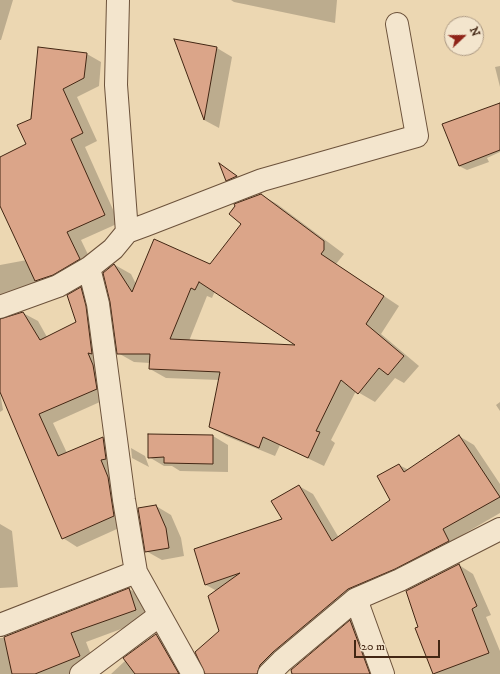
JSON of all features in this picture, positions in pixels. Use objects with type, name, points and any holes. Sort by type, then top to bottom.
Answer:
[{"type":"street","points":[[118,0],[116,85],[127,232]]},
{"type":"street","points":[[0,308],[58,286],[89,268],[113,249],[127,232],[262,180],[417,136],[397,24]]},
{"type":"street","points":[[89,268],[98,304],[125,508],[136,572],[193,674]]},
{"type":"street","points":[[269,674],[282,661],[356,599],[400,580],[500,529]]},
{"type":"street","points":[[0,625],[136,572]]},
{"type":"street","points":[[356,599],[383,674]]},
{"type":"street","points":[[81,674],[160,615]]},
{"type":"building","points":[[174,39],[217,47],[204,120]]},
{"type":"building","points":[[38,47],[87,53],[84,78],[63,89],[83,133],[71,139],[105,215],[67,232],[80,259],[53,275],[35,281],[0,206],[0,157],[26,144],[17,125],[31,119]]},
{"type":"building","points":[[500,103],[500,150],[459,166],[442,124]]},
{"type":"building","points":[[219,163],[237,176],[226,181]]},
{"type":"building","points":[[261,194],[324,241],[324,250],[321,254],[384,296],[366,324],[404,356],[388,375],[379,368],[358,394],[341,380],[316,431],[320,432],[308,458],[263,437],[259,448],[209,427],[220,372],[149,369],[150,354],[117,354],[110,302],[103,273],[114,264],[132,292],[154,239],[210,264],[241,224],[229,214],[235,206],[234,204]],"holes":[[[199,282],[295,345],[170,339],[191,288],[195,290]]]},
{"type":"building","points":[[81,287],[86,306],[92,354],[88,353],[93,365],[97,389],[39,414],[58,456],[103,437],[106,459],[101,460],[108,477],[114,516],[62,539],[0,392],[0,319],[23,312],[40,340],[76,322],[67,295]]},
{"type":"building","points":[[148,434],[213,435],[213,464],[164,463],[164,457],[148,458]]},
{"type":"building","points":[[459,435],[500,497],[443,529],[449,541],[395,569],[348,589],[273,652],[260,665],[257,674],[205,674],[195,652],[219,631],[208,596],[240,573],[205,585],[194,549],[282,519],[271,501],[299,485],[332,541],[390,500],[377,476],[399,464],[404,472]]},
{"type":"building","points":[[156,505],[166,528],[169,548],[145,552],[138,508]]},
{"type":"building","points":[[459,564],[477,606],[472,609],[489,653],[433,674],[415,628],[418,627],[406,591]]},
{"type":"building","points":[[129,588],[136,610],[71,633],[80,656],[35,674],[12,674],[4,637]]},
{"type":"building","points":[[350,620],[370,674],[292,674],[291,670]]},
{"type":"building","points":[[156,634],[179,674],[135,674],[123,658]]}]
